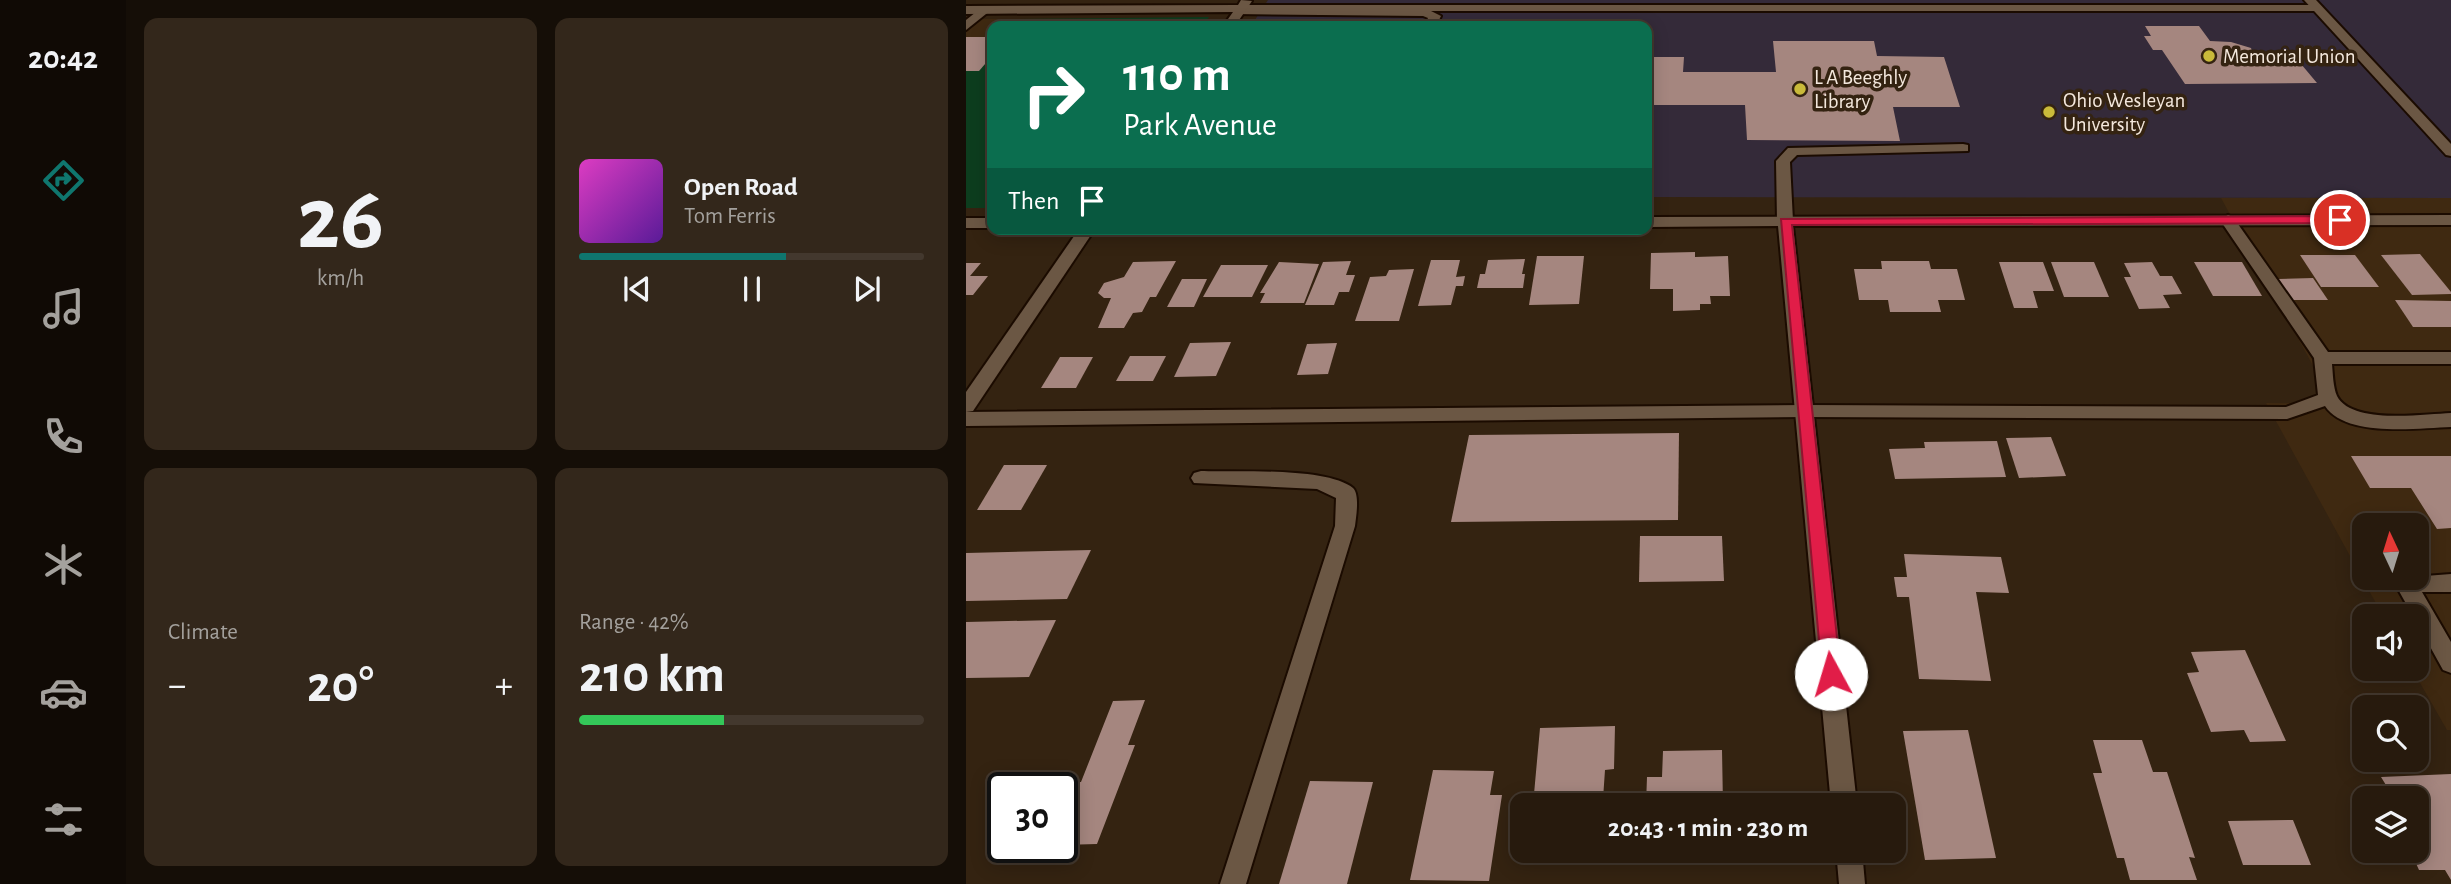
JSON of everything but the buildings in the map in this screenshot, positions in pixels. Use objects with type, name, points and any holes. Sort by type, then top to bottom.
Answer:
[{"type":"street","points":[[966,10],[2314,4],[2451,152]]},
{"type":"street","points":[[1242,7],[1425,12],[1435,16],[1432,21]]},
{"type":"street","points":[[966,26],[985,10]]},
{"type":"street","points":[[1843,793],[1785,221],[1783,161],[1793,151],[1963,148]]},
{"type":"street","points":[[2228,220],[2322,358],[2329,398],[2345,415],[2360,421],[2451,420]]},
{"type":"street","points":[[1652,222],[2451,220]]},
{"type":"street","points":[[966,223],[987,223]]},
{"type":"street","points":[[966,406],[1083,235]]},
{"type":"street","points":[[2322,358],[2451,358]]},
{"type":"street","points":[[966,419],[1805,411],[2287,413],[2329,398]]},
{"type":"street","points":[[1201,478],[1320,482],[1346,494],[1345,526],[1233,884]]},
{"type":"street","points":[[2451,583],[2406,583],[2451,663]]},
{"type":"street","points":[[1850,863],[1852,884]]},
{"type":"shaded area","name":"Ohio Wesleyan University","points":[[1268,0],[2451,0],[2451,198],[1652,197],[1652,21],[1254,21]]},
{"type":"shaded area","points":[[966,19],[1019,19],[987,21],[987,62],[979,71],[966,71]]},
{"type":"shaded area","points":[[2221,198],[2451,198],[2451,730],[2447,730],[2419,681],[2429,681],[2429,604],[2376,604],[2369,590],[2429,590],[2429,513],[2352,513],[2352,560],[2266,403],[2334,404]]},
{"type":"green space","points":[[1209,17],[1206,21],[1016,21]]},
{"type":"green space","points":[[987,61],[987,208],[966,208],[966,71],[979,70]]},
{"type":"place","name":"Memorial Union","points":[[2209,56]]},
{"type":"place","name":"L A Beeghly Library","points":[[1800,89]]},
{"type":"place","name":"Ohio Wesleyan University","points":[[2049,112]]},
{"type":"route","points":[[1831,674],[1785,221],[2340,220]]}]
